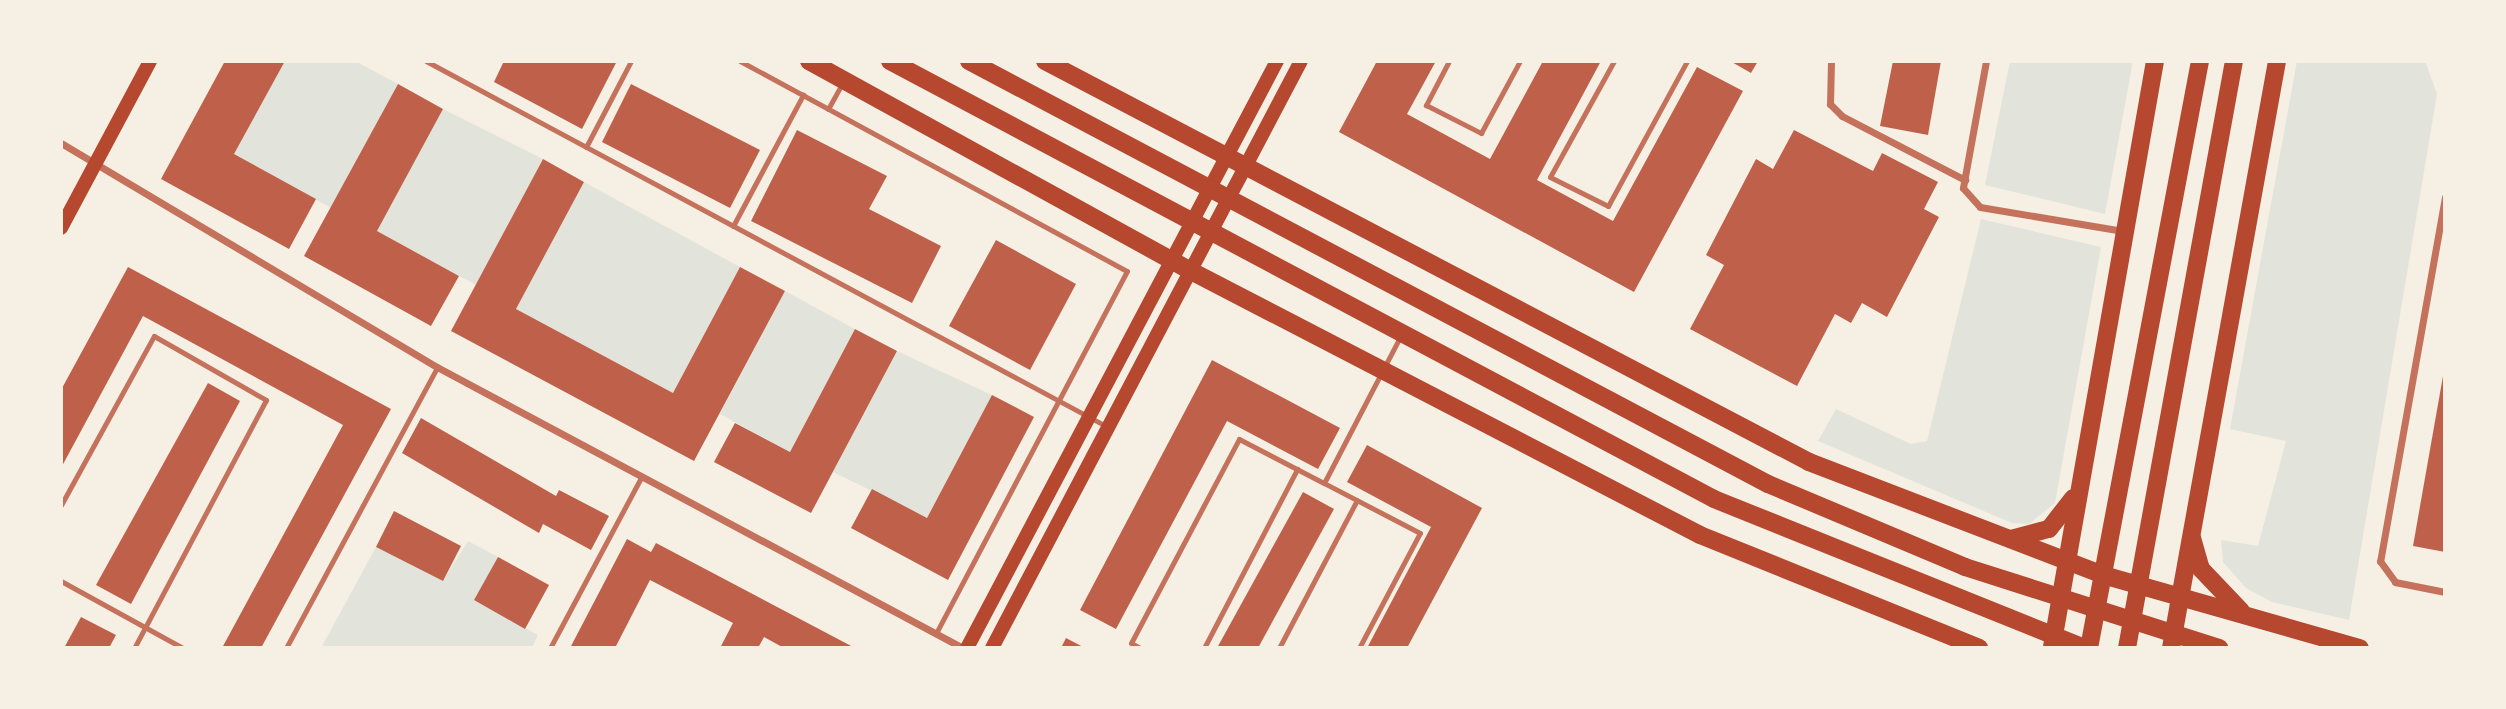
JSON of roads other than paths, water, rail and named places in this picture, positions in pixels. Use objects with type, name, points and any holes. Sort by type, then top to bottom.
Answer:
[{"type":"main road","points":[[61,228],[150,61]]},
{"type":"main road","points":[[809,61],[1191,271],[1381,372],[1700,535],[1955,644],[1979,648]]},
{"type":"main road","points":[[890,61],[1714,499],[2053,643],[2084,648]]},
{"type":"main road","points":[[969,61],[1208,190],[1768,484],[1873,532],[2131,623],[2172,641],[2219,648]]},
{"type":"main road","points":[[1045,61],[1809,462],[2006,540],[2103,575],[2360,648]]},
{"type":"main road","points":[[965,648],[1277,61]]},
{"type":"main road","points":[[992,648],[1106,426],[1301,61]]},
{"type":"main road","points":[[2053,643],[2123,231],[2155,61]]},
{"type":"main road","points":[[2089,648],[2200,61]]},
{"type":"main road","points":[[2127,648],[2234,61]]},
{"type":"main road","points":[[2172,641],[2190,521],[2277,61]]},
{"type":"main road","points":[[2006,540],[2040,535],[2059,523],[2084,469]]},
{"type":"main road","points":[[2190,521],[2201,569],[2227,600],[2253,618]]},
{"type":"street","points":[[1831,61],[1830,104],[1842,116],[1965,180]]},
{"type":"street","points":[[1986,61],[1963,188],[1980,206],[2123,231]]},
{"type":"street","points":[[61,143],[437,367],[965,648]]},
{"type":"street","points":[[2445,197],[2380,561],[2395,582],[2445,592]]},
{"type":"lane","points":[[426,61],[1106,426]]},
{"type":"lane","points":[[586,147],[631,61]]},
{"type":"lane","points":[[740,61],[1127,271],[936,634]]},
{"type":"lane","points":[[1450,61],[1426,105],[1481,133],[1520,61]]},
{"type":"lane","points":[[1614,61],[1550,177],[1608,206],[1687,61]]},
{"type":"lane","points":[[828,109],[845,80]]},
{"type":"lane","points":[[733,226],[803,95]]},
{"type":"lane","points":[[1324,483],[1402,335]]},
{"type":"lane","points":[[61,505],[154,336],[266,400],[134,648]]},
{"type":"lane","points":[[286,648],[437,367]]},
{"type":"lane","points":[[1140,648],[1130,645],[1239,439],[1420,533],[1359,648]]},
{"type":"lane","points":[[1204,648],[1297,469]]},
{"type":"lane","points":[[550,648],[642,476]]},
{"type":"lane","points":[[1279,648],[1357,500]]},
{"type":"lane","points":[[61,581],[183,648]]}]
